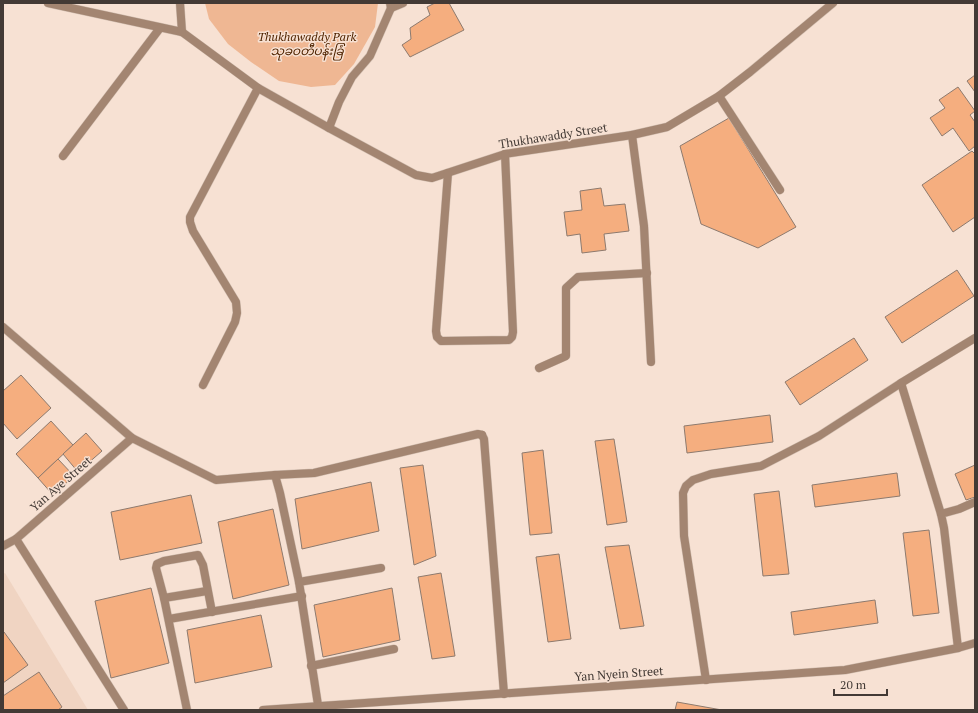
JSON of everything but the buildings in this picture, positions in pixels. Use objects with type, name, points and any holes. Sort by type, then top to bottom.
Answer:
[{"type":"street","points":[[48,3],[182,32],[180,3]]},
{"type":"street","points":[[329,128],[339,102],[352,77],[370,56],[390,5],[403,3]]},
{"type":"street","name":"Thukhawaddy Street","points":[[182,32],[258,88],[416,175],[432,178],[505,154],[632,135],[667,127],[719,96],[833,3]]},
{"type":"street","points":[[63,156],[160,28]]},
{"type":"street","points":[[203,385],[235,322],[237,313],[236,302],[193,231],[190,217],[258,88]]},
{"type":"street","points":[[719,96],[780,190]]},
{"type":"street","points":[[632,135],[644,226],[651,362]]},
{"type":"street","points":[[448,173],[436,331],[437,337],[441,341],[508,340],[512,338],[513,332],[505,154]]},
{"type":"street","points":[[539,368],[566,356],[566,288],[578,277],[647,273]]},
{"type":"street","points":[[3,327],[132,438],[216,480],[314,473],[478,434],[482,435],[484,440],[504,694]]},
{"type":"street","points":[[706,680],[684,536],[683,493],[686,486],[693,480],[711,474],[761,466],[819,436],[901,383],[975,338]]},
{"type":"street","points":[[901,383],[941,514],[944,528],[958,648]]},
{"type":"street","name":"Yan Aye Street","points":[[3,546],[16,539],[132,438]]},
{"type":"street","points":[[275,475],[302,596],[318,705]]},
{"type":"street","points":[[941,514],[959,509],[975,502]]},
{"type":"street","points":[[16,539],[124,710]]},
{"type":"street","points":[[187,710],[169,619],[156,568],[157,564],[164,561],[198,555],[203,565],[212,612]]},
{"type":"street","points":[[299,582],[381,568]]},
{"type":"street","points":[[164,598],[207,590]]},
{"type":"street","points":[[169,619],[302,596]]},
{"type":"street","name":"Yan Nyein Street","points":[[263,710],[318,705],[504,694],[845,670],[958,648],[975,642]]},
{"type":"street","points":[[312,666],[394,649]]},
{"type":"shaded area","points":[[5,573],[88,710],[3,710],[3,574]]},
{"type":"green space","name":"Thukhawaddy Park သုခဝတီပန်းခြံ","points":[[205,3],[378,3],[375,27],[354,64],[335,85],[311,87],[279,81],[228,44],[209,19]]}]
